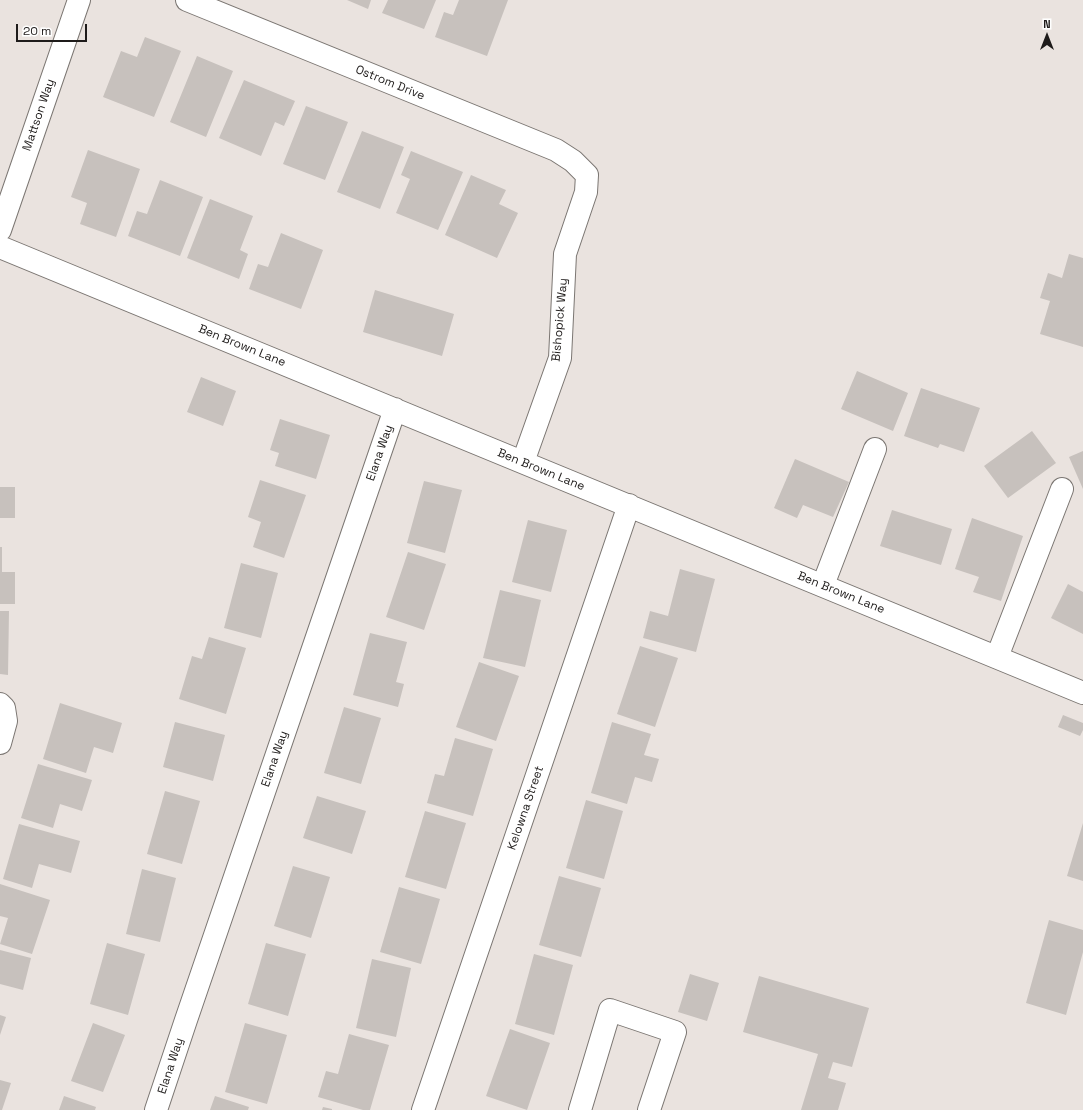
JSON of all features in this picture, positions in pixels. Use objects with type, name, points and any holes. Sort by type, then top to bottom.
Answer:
[{"type":"street","name":"Mattson Way","points":[[0,230],[79,0]]},
{"type":"street","name":"Ostrom Drive","points":[[186,0],[556,150],[573,161],[587,175]]},
{"type":"street","name":"Bishopick Way","points":[[524,462],[560,358],[565,254],[586,192],[587,175]]},
{"type":"street","name":"Ben Brown Lane","points":[[0,247],[1083,693]]},
{"type":"street","name":"Elana Way","points":[[156,1110],[395,409]]},
{"type":"street","points":[[823,585],[876,449]]},
{"type":"street","points":[[997,657],[1062,489]]},
{"type":"street","name":"Kelowna Street","points":[[424,1110],[629,505]]},
{"type":"street","points":[[0,743],[6,721],[2,706]]},
{"type":"street","points":[[580,1110],[610,1010],[675,1032],[649,1110]]},
{"type":"building","points":[[347,0],[371,0],[368,9]]},
{"type":"building","points":[[388,0],[436,0],[424,29],[382,13]]},
{"type":"building","points":[[459,0],[508,0],[487,56],[435,37],[444,12],[453,15]]},
{"type":"building","points":[[145,37],[181,51],[154,117],[103,97],[121,51],[137,57]]},
{"type":"building","points":[[197,56],[233,71],[206,137],[170,122]]},
{"type":"building","points":[[244,80],[295,101],[284,126],[275,122],[261,156],[219,138]]},
{"type":"building","points":[[306,106],[348,122],[325,180],[283,164]]},
{"type":"building","points":[[362,131],[404,147],[380,209],[337,192]]},
{"type":"building","points":[[88,150],[140,169],[116,237],[80,224],[87,203],[71,197]]},
{"type":"building","points":[[411,151],[463,172],[438,230],[396,213],[410,179],[401,175]]},
{"type":"building","points":[[471,175],[506,190],[499,204],[518,213],[497,258],[445,235]]},
{"type":"building","points":[[160,180],[203,197],[180,256],[128,236],[137,211],[147,214]]},
{"type":"building","points":[[210,199],[253,216],[240,250],[248,254],[239,279],[187,258]]},
{"type":"building","points":[[281,233],[323,250],[301,309],[249,289],[258,264],[268,267]]},
{"type":"building","points":[[1069,254],[1083,258],[1083,347],[1040,334],[1050,301],[1040,298],[1048,273],[1062,278]]},
{"type":"building","points":[[375,290],[454,314],[442,356],[363,332]]},
{"type":"building","points":[[857,371],[908,393],[893,431],[841,409]]},
{"type":"building","points":[[201,377],[236,391],[223,426],[187,412]]},
{"type":"building","points":[[921,388],[980,408],[964,452],[940,444],[938,448],[904,436]]},
{"type":"building","points":[[280,419],[330,435],[316,479],[275,466],[279,453],[270,450]]},
{"type":"building","points":[[1032,431],[1056,463],[1008,498],[984,466]]},
{"type":"building","points":[[1083,451],[1083,489],[1069,457]]},
{"type":"building","points":[[795,459],[849,482],[833,517],[803,505],[797,518],[774,508]]},
{"type":"building","points":[[260,480],[306,495],[284,558],[253,547],[261,522],[248,517]]},
{"type":"building","points":[[424,481],[462,490],[445,553],[407,543]]},
{"type":"building","points":[[0,487],[15,487],[15,518],[0,518]]},
{"type":"building","points":[[892,510],[952,529],[941,565],[880,546]]},
{"type":"building","points":[[972,518],[1023,536],[1001,601],[973,592],[979,577],[955,569]]},
{"type":"building","points":[[528,520],[567,530],[551,592],[512,582]]},
{"type":"building","points":[[0,547],[2,547],[2,572],[15,572],[15,604],[0,604]]},
{"type":"building","points":[[408,552],[446,564],[424,630],[386,617]]},
{"type":"building","points":[[241,563],[278,573],[261,638],[224,628]]},
{"type":"building","points":[[680,569],[715,579],[696,652],[643,638],[650,611],[668,616]]},
{"type":"building","points":[[1068,584],[1083,592],[1083,634],[1051,618]]},
{"type":"building","points":[[500,590],[541,600],[525,667],[483,658]]},
{"type":"building","points":[[0,611],[9,611],[8,675],[0,674]]},
{"type":"building","points":[[370,633],[407,642],[396,682],[404,684],[398,707],[353,695]]},
{"type":"building","points":[[209,637],[246,648],[226,714],[179,699],[192,656],[202,659]]},
{"type":"building","points":[[640,646],[678,658],[655,727],[617,714]]},
{"type":"building","points":[[479,662],[519,676],[496,741],[456,727]]},
{"type":"building","points":[[60,703],[122,723],[113,753],[94,747],[86,773],[43,759]]},
{"type":"building","points":[[344,707],[381,718],[361,784],[324,773]]},
{"type":"building","points":[[1063,715],[1083,723],[1083,730],[1080,736],[1058,727]]},
{"type":"building","points":[[175,722],[225,735],[213,781],[163,767]]},
{"type":"building","points":[[612,722],[651,734],[644,755],[659,759],[652,782],[635,777],[627,804],[591,793]]},
{"type":"building","points":[[455,738],[493,749],[473,816],[427,803],[435,774],[444,776]]},
{"type":"building","points":[[38,764],[92,780],[82,811],[60,804],[53,828],[21,818]]},
{"type":"building","points":[[165,791],[200,801],[182,864],[147,854]]},
{"type":"building","points":[[317,796],[366,811],[352,854],[303,838]]},
{"type":"building","points":[[586,800],[623,811],[604,879],[566,868]]},
{"type":"building","points":[[425,811],[466,823],[446,889],[405,877]]},
{"type":"building","points":[[1083,823],[1083,881],[1067,876]]},
{"type":"building","points":[[19,824],[80,841],[71,873],[39,864],[32,888],[3,879]]},
{"type":"building","points":[[293,866],[330,877],[311,938],[274,926]]},
{"type":"building","points":[[142,869],[176,878],[160,942],[126,934]]},
{"type":"building","points":[[559,876],[601,888],[581,957],[539,945]]},
{"type":"building","points":[[0,884],[50,900],[32,954],[0,944],[8,918],[0,916]]},
{"type":"building","points":[[399,887],[440,899],[421,964],[380,952]]},
{"type":"building","points":[[1049,920],[1083,930],[1083,952],[1066,1015],[1026,1003]]},
{"type":"building","points":[[107,943],[145,954],[128,1015],[90,1004]]},
{"type":"building","points":[[266,943],[306,954],[288,1016],[248,1004]]},
{"type":"building","points":[[0,950],[31,958],[23,990],[0,984]]},
{"type":"building","points":[[534,954],[573,965],[554,1035],[515,1024]]},
{"type":"building","points":[[372,959],[411,968],[396,1037],[356,1028]]},
{"type":"building","points":[[690,974],[719,983],[707,1021],[678,1012]]},
{"type":"building","points":[[759,976],[869,1008],[852,1067],[833,1062],[828,1078],[846,1083],[838,1110],[801,1110],[818,1054],[743,1032]]},
{"type":"building","points":[[0,1015],[6,1017],[0,1035]]},
{"type":"building","points":[[93,1023],[125,1035],[103,1092],[71,1081]]},
{"type":"building","points":[[245,1023],[287,1035],[267,1104],[225,1092]]},
{"type":"building","points":[[510,1029],[550,1043],[527,1110],[486,1096]]},
{"type":"building","points":[[349,1034],[389,1045],[370,1110],[363,1110],[318,1097],[326,1071],[338,1074]]},
{"type":"building","points":[[0,1080],[11,1083],[2,1110],[0,1110]]},
{"type":"building","points":[[64,1096],[96,1107],[95,1110],[59,1110]]},
{"type":"building","points":[[215,1096],[249,1107],[248,1110],[210,1110]]},
{"type":"building","points":[[323,1107],[332,1109],[332,1110],[322,1110]]}]
